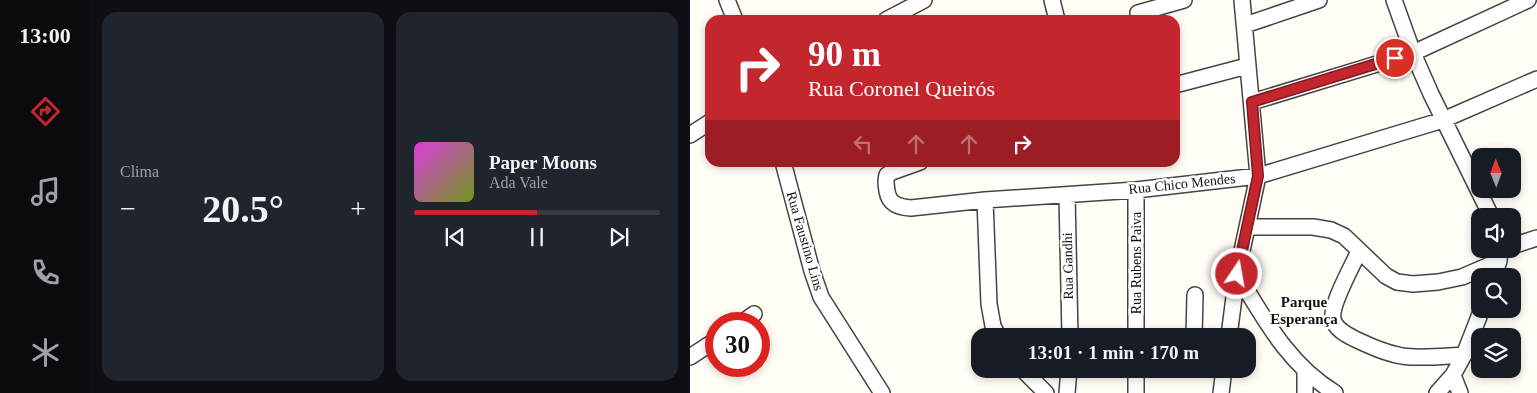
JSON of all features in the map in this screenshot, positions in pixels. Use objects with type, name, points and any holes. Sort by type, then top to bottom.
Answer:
[{"type":"street","points":[[727,0],[733,15]]},
{"type":"street","points":[[896,15],[924,0]]},
{"type":"street","points":[[1052,0],[1055,15]]},
{"type":"street","points":[[1138,13],[1184,0]]},
{"type":"street","points":[[1230,328],[1237,274],[1258,176],[1242,0]]},
{"type":"street","points":[[1244,25],[1319,0]]},
{"type":"street","points":[[1394,0],[1413,53],[1443,120],[1487,208]]},
{"type":"street","points":[[1252,102],[1413,53],[1528,0]]},
{"type":"street","points":[[1180,84],[1247,66]]},
{"type":"street","name":"Rua Chico Mendes","points":[[906,167],[887,175],[886,184],[888,198],[893,204],[910,208],[985,200],[1136,190],[1258,176],[1443,120],[1537,79]]},
{"type":"street","points":[[690,135],[705,125]]},
{"type":"street","name":"Rua Faustino Lins","points":[[784,167],[812,271],[822,297],[882,393]]},
{"type":"street","name":"Rua Rubens Paiva","points":[[1136,190],[1136,328]]},
{"type":"street","name":"Rua Gandhi","points":[[1067,195],[1070,328]]},
{"type":"street","points":[[985,200],[989,304],[994,328]]},
{"type":"street","points":[[1248,226],[1331,230],[1344,236],[1386,276],[1397,282],[1412,284],[1438,282],[1462,276],[1492,258]]},
{"type":"street","points":[[1521,244],[1537,238]]},
{"type":"street","points":[[1359,251],[1334,306],[1333,318],[1338,328],[1352,337],[1381,350],[1402,356],[1464,355]]},
{"type":"street","points":[[1237,274],[1284,348],[1305,371],[1335,393]]},
{"type":"street","points":[[1194,328],[1195,295]]},
{"type":"street","points":[[1437,393],[1453,375],[1464,355],[1478,318]]},
{"type":"street","points":[[690,357],[705,347]]},
{"type":"street","points":[[1304,393],[1305,371]]},
{"type":"street","points":[[1453,375],[1460,393]]},
{"type":"street","points":[[1031,378],[1046,393]]},
{"type":"street","points":[[1067,393],[1068,378]]},
{"type":"street","points":[[1136,378],[1136,393]]},
{"type":"street","points":[[1221,393],[1223,378]]},
{"type":"district","name":"Parque Esperança","points":[[1304,310]]},
{"type":"route","points":[[1237,274],[1258,176],[1252,102],[1395,58]]}]
